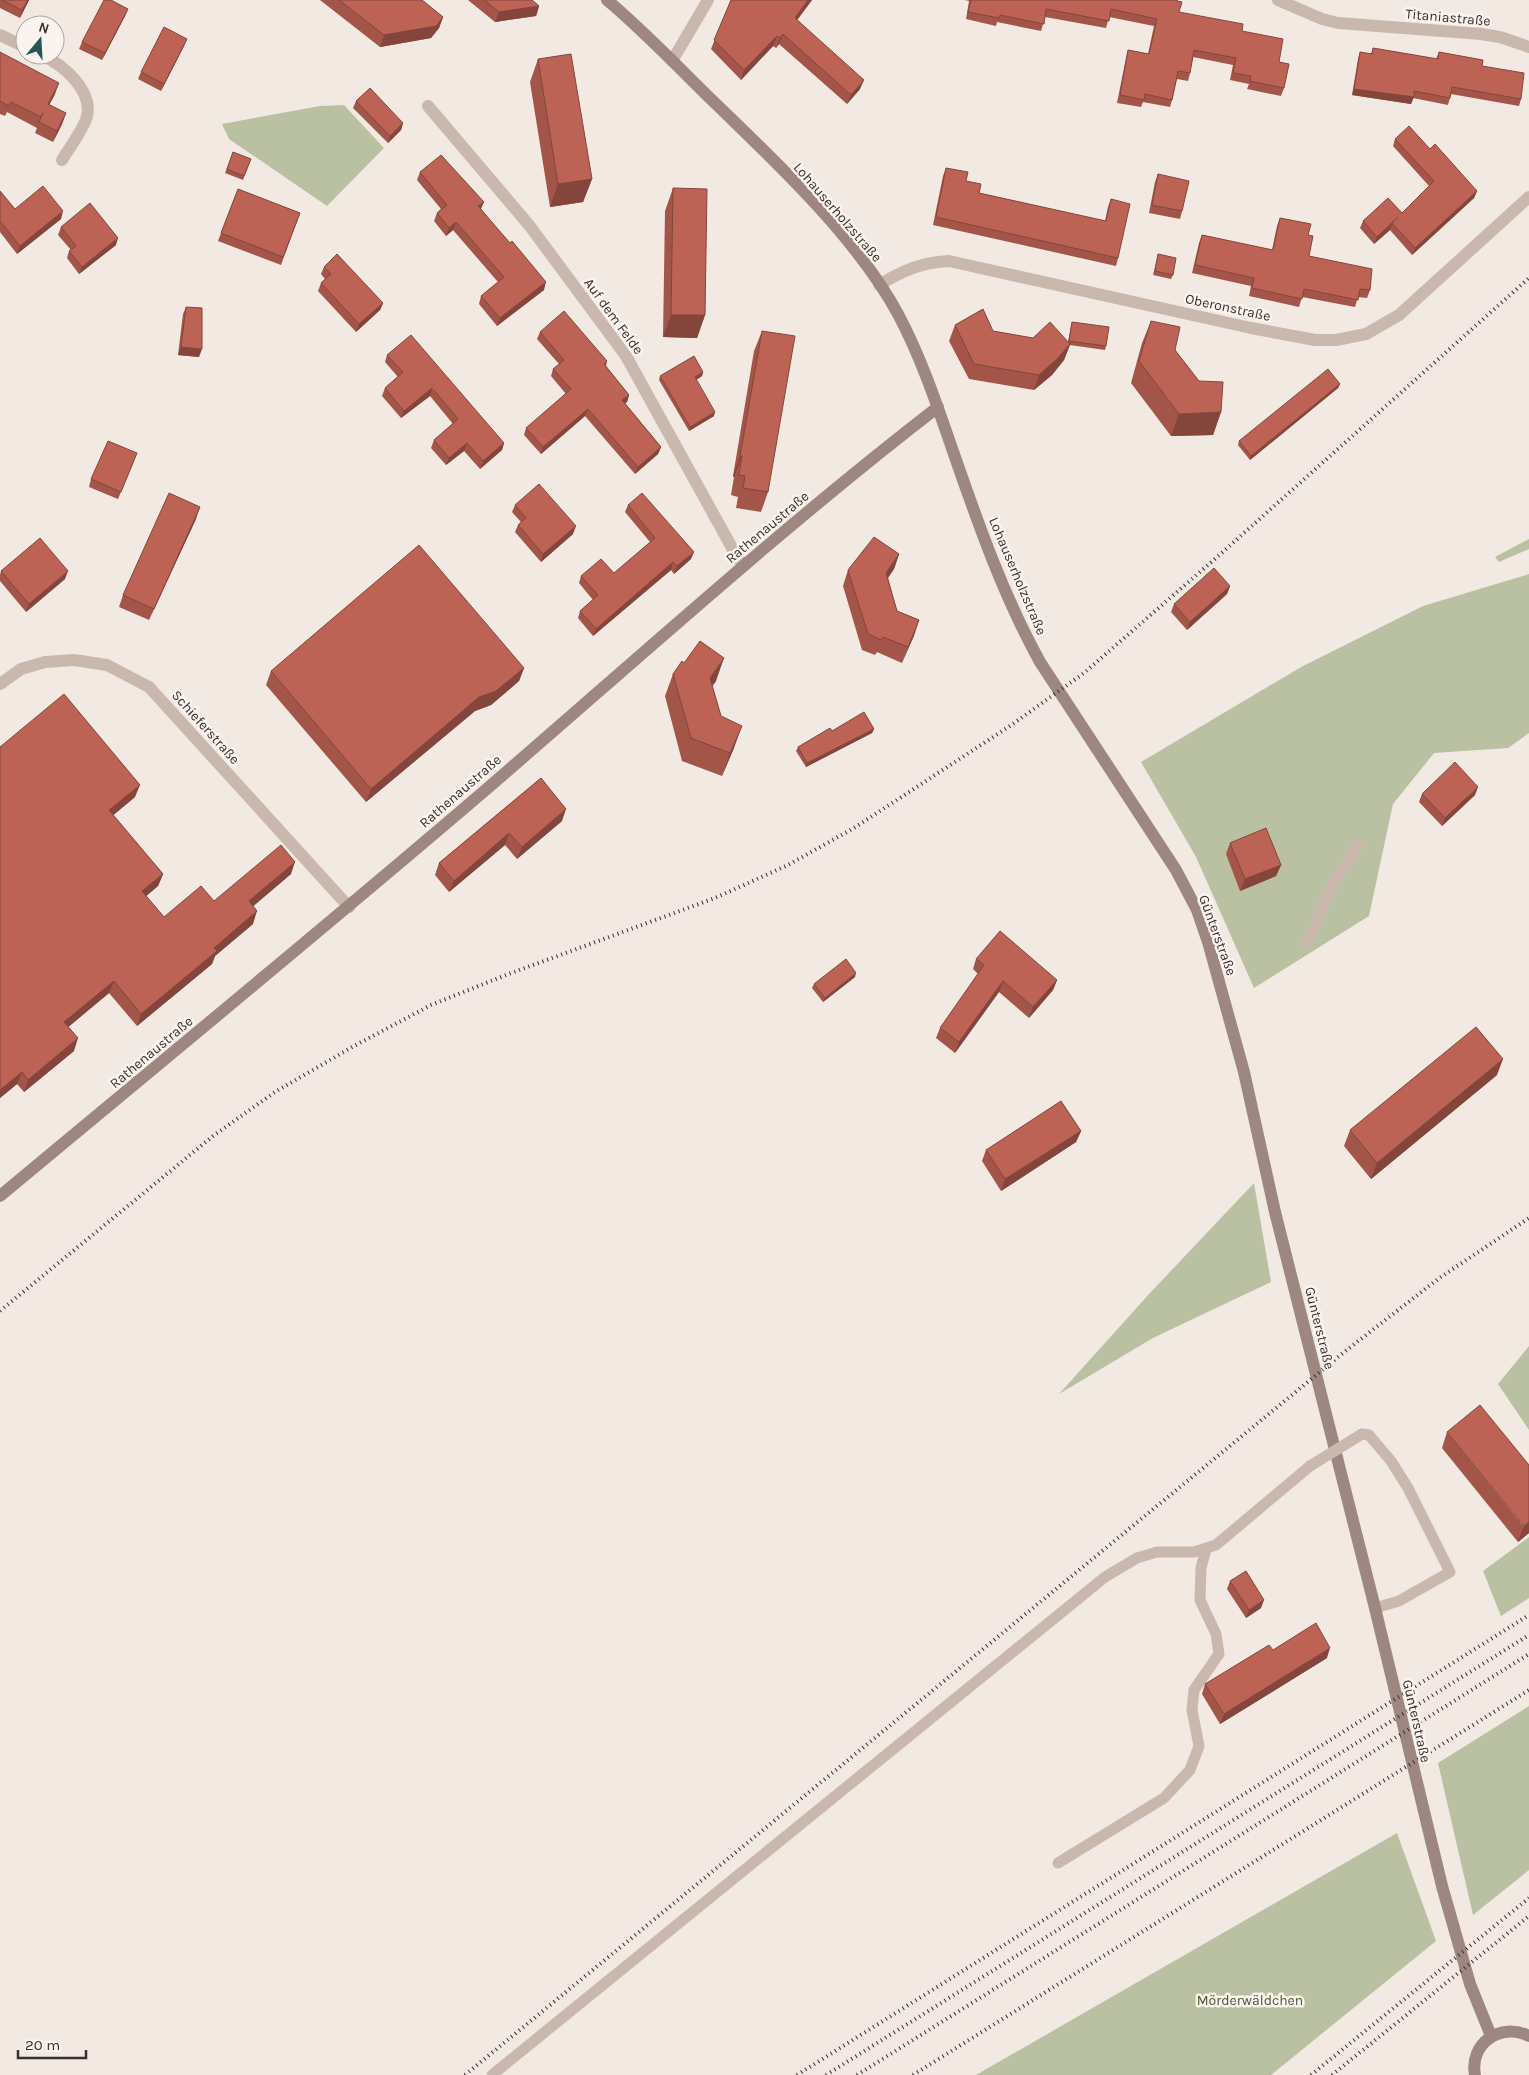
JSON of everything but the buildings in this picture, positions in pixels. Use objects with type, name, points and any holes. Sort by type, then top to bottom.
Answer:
[{"type":"street","name":"Lohauserholzstraße","points":[[607,0],[762,149],[820,210],[852,248],[879,285],[897,313],[910,340],[938,407],[970,502],[994,562],[1024,634],[1040,662]]},
{"type":"street","points":[[672,61],[708,0]]},
{"type":"street","name":"Titaniastraße","points":[[1278,0],[1322,19],[1338,23],[1481,34],[1500,37],[1529,47]]},
{"type":"street","points":[[0,34],[15,42]]},
{"type":"street","points":[[61,65],[85,92],[87,116],[62,160]]},
{"type":"street","name":"Auf dem Felde","points":[[428,106],[529,225],[626,356],[744,566]]},
{"type":"street","name":"Oberonstraße","points":[[879,285],[912,267],[935,261],[950,261],[1251,328],[1315,340],[1336,340],[1366,334],[1399,315],[1529,197]]},
{"type":"street","name":"Rathenaustraße","points":[[0,1196],[349,907],[744,566],[886,447],[938,407]]},
{"type":"street","name":"Schieferstraße","points":[[0,684],[21,669],[45,662],[74,660],[107,665],[149,687],[349,907]]},
{"type":"street","name":"Günterstraße","points":[[1040,662],[1176,870],[1197,910],[1208,942],[1244,1072],[1275,1212],[1375,1608],[1452,1924],[1470,1984],[1491,2036]]},
{"type":"street","points":[[1475,2075],[1474,2062],[1477,2052],[1491,2036],[1501,2032],[1512,2031],[1522,2032],[1529,2036]]},
{"type":"lane","points":[[1308,942],[1333,884],[1358,845]]},
{"type":"lane","points":[[492,2075],[1105,1577],[1137,1558],[1157,1552],[1194,1552],[1216,1545],[1310,1466],[1362,1434],[1369,1435],[1390,1461],[1408,1488],[1450,1572],[1399,1601],[1375,1608]]},
{"type":"lane","points":[[1058,1862],[1164,1798],[1190,1770],[1199,1746],[1192,1710],[1194,1690],[1219,1654],[1216,1634],[1200,1600],[1201,1568],[1206,1548]]},
{"type":"green space","points":[[344,105],[384,148],[327,206],[229,139],[222,124],[320,106]]},
{"type":"green space","points":[[1529,539],[1529,549],[1499,562],[1495,557]]},
{"type":"green space","points":[[1529,574],[1529,733],[1508,748],[1434,753],[1393,804],[1369,916],[1254,988],[1196,857],[1141,762],[1303,666],[1423,606]]},
{"type":"green space","points":[[1254,1183],[1271,1282],[1153,1338],[1059,1394],[1150,1293]]},
{"type":"green space","points":[[1529,1346],[1529,1430],[1498,1384]]},
{"type":"green space","points":[[1529,1537],[1529,1598],[1501,1616],[1483,1571]]},
{"type":"green space","points":[[1529,1706],[1529,1870],[1473,1915],[1438,1763]]},
{"type":"green space","name":"Mörderwäldchen","points":[[1397,1833],[1436,1941],[1271,2075],[976,2075]]},
{"type":"railway","points":[[0,1311],[213,1136],[275,1092],[354,1046],[431,1005],[506,975],[715,898],[788,865],[854,828],[1010,726],[1084,673],[1216,558],[1529,278]]},
{"type":"railway","points":[[465,2075],[1343,1353],[1438,1279],[1529,1218]]},
{"type":"railway","points":[[797,2075],[1529,1615]]},
{"type":"railway","points":[[826,2075],[1529,1635]]},
{"type":"railway","points":[[857,2075],[1529,1654]]},
{"type":"railway","points":[[913,2075],[1529,1690]]},
{"type":"railway","points":[[1311,2075],[1529,1898]]},
{"type":"railway","points":[[1332,2075],[1529,1916]]}]
